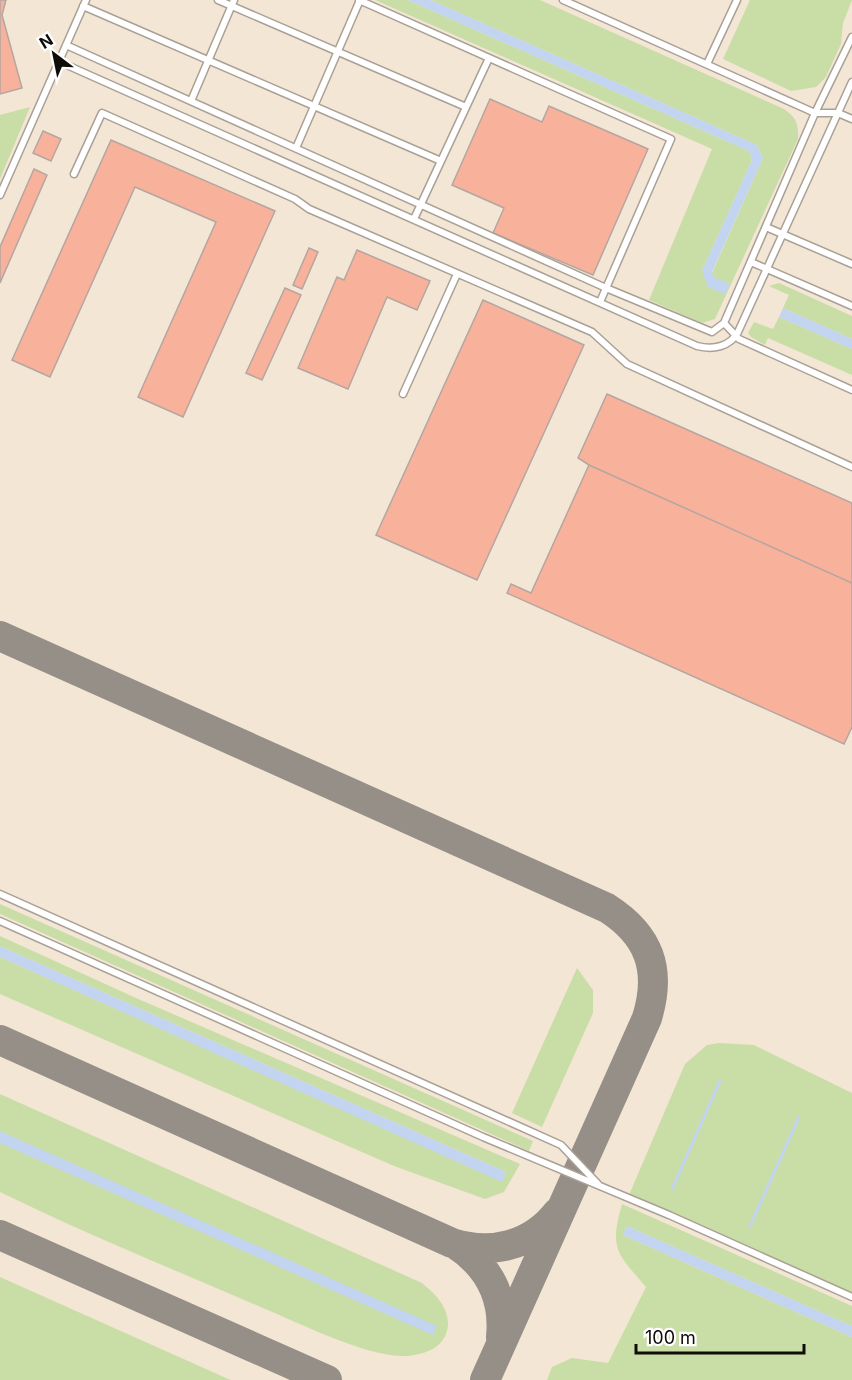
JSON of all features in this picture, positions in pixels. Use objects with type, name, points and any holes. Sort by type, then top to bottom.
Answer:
[{"type":"lane","points":[[218,0],[233,3],[338,52],[466,107]]},
{"type":"lane","points":[[296,148],[360,0],[671,139],[600,302]]},
{"type":"lane","points":[[564,0],[815,112],[838,112],[852,119]]},
{"type":"lane","points":[[707,64],[737,0]]},
{"type":"lane","points":[[1,192],[85,3],[441,161]]},
{"type":"lane","points":[[191,101],[233,3]]},
{"type":"lane","points":[[66,45],[706,331],[717,330],[724,323],[815,112],[852,37]]},
{"type":"lane","points":[[414,219],[489,58]]},
{"type":"lane","points":[[60,62],[703,347],[724,345],[736,336],[852,81]]},
{"type":"lane","points":[[74,174],[102,113],[295,199],[309,209],[592,332],[627,364],[852,467]]},
{"type":"lane","points":[[766,227],[852,264]]},
{"type":"lane","points":[[751,262],[852,306]]},
{"type":"lane","points":[[403,394],[456,274]]},
{"type":"lane","points":[[724,323],[736,336],[852,390]]},
{"type":"lane","points":[[0,894],[561,1145],[600,1186]]},
{"type":"lane","points":[[0,921],[483,1137],[852,1296]]},
{"type":"shaded area","points":[[0,0],[852,0],[852,1380],[0,1380]]},
{"type":"green space","points":[[375,0],[408,0],[749,151],[752,160],[702,271],[715,278],[712,273],[763,158],[757,145],[431,0],[540,0],[784,109],[791,115],[796,121],[798,139],[715,319],[702,323],[649,300],[712,149]]},
{"type":"green space","points":[[750,0],[852,0],[843,23],[841,44],[826,77],[816,87],[791,91],[723,59]]},
{"type":"green space","points":[[30,107],[0,179],[0,115]]},
{"type":"green space","points":[[779,283],[852,316],[852,339],[783,308],[789,295],[769,286]]},
{"type":"green space","points":[[779,317],[852,349],[852,375],[768,338],[765,345],[748,333],[754,322],[773,329]]},
{"type":"green space","points":[[0,904],[533,1141],[529,1151],[0,914]]},
{"type":"green space","points":[[0,936],[136,998],[520,1164],[504,1192],[485,1199],[394,1166],[0,994],[0,957],[502,1181],[506,1172],[0,946]]},
{"type":"green space","points":[[577,968],[593,990],[593,1013],[542,1127],[512,1113]]},
{"type":"green space","points":[[719,1043],[754,1045],[852,1093],[852,1294],[629,1195],[685,1064],[707,1045]]},
{"type":"green space","points":[[0,1094],[422,1283],[436,1296],[446,1312],[447,1333],[438,1345],[417,1355],[401,1356],[368,1350],[312,1330],[131,1252],[0,1192]]},
{"type":"green space","points":[[622,1204],[852,1306],[852,1326],[627,1226],[623,1235],[852,1337],[852,1380],[547,1380],[552,1367],[572,1358],[608,1363],[646,1287],[618,1250],[616,1232]]},
{"type":"green space","points":[[0,1277],[226,1378],[231,1380],[0,1380]]},
{"type":"water","points":[[408,0],[431,0],[757,145],[763,158],[712,272],[715,278],[730,284],[725,294],[708,287],[702,271],[752,160],[749,151]]},
{"type":"water","points":[[783,308],[852,339],[852,349],[779,317]]},
{"type":"water","points":[[0,946],[506,1172],[502,1182],[0,957]]},
{"type":"water","points":[[0,1131],[437,1326],[433,1335],[0,1143]]},
{"type":"water","points":[[627,1226],[852,1326],[852,1337],[623,1235]]},
{"type":"building","points":[[0,0],[6,0],[2,15],[22,88],[0,94]]},
{"type":"building","points":[[490,99],[542,122],[549,106],[648,149],[593,275],[493,233],[504,208],[452,185]]},
{"type":"building","points":[[43,131],[61,139],[51,161],[33,153]]},
{"type":"building","points":[[111,140],[275,211],[183,417],[138,397],[216,222],[135,187],[50,377],[12,360]]},
{"type":"building","points":[[34,169],[47,175],[0,283],[0,247]]},
{"type":"building","points":[[309,248],[318,252],[302,289],[293,285]]},
{"type":"building","points":[[357,250],[430,281],[417,310],[387,297],[348,389],[298,368],[337,277],[344,280]]},
{"type":"building","points":[[285,288],[301,295],[262,380],[246,373]]},
{"type":"building","points":[[483,300],[584,345],[477,580],[376,535]]},
{"type":"building","points":[[607,394],[852,503],[852,583],[589,465],[578,458]]},
{"type":"building","points":[[589,465],[852,583],[852,727],[844,744],[507,593],[511,584],[531,593]]},
{"type":"waterway","points":[[672,1189],[720,1081]]},
{"type":"waterway","points":[[750,1226],[799,1117]]},
{"type":"taxiway","points":[[0,636],[607,908],[621,918],[642,942],[652,969],[653,984],[647,1018],[485,1380]]},
{"type":"taxiway","points":[[0,1040],[452,1243],[481,1248],[509,1245],[535,1233],[557,1213]]},
{"type":"taxiway","points":[[0,1235],[327,1380]]},
{"type":"taxiway","points":[[455,1244],[477,1262],[492,1284],[500,1309],[501,1337]]}]
